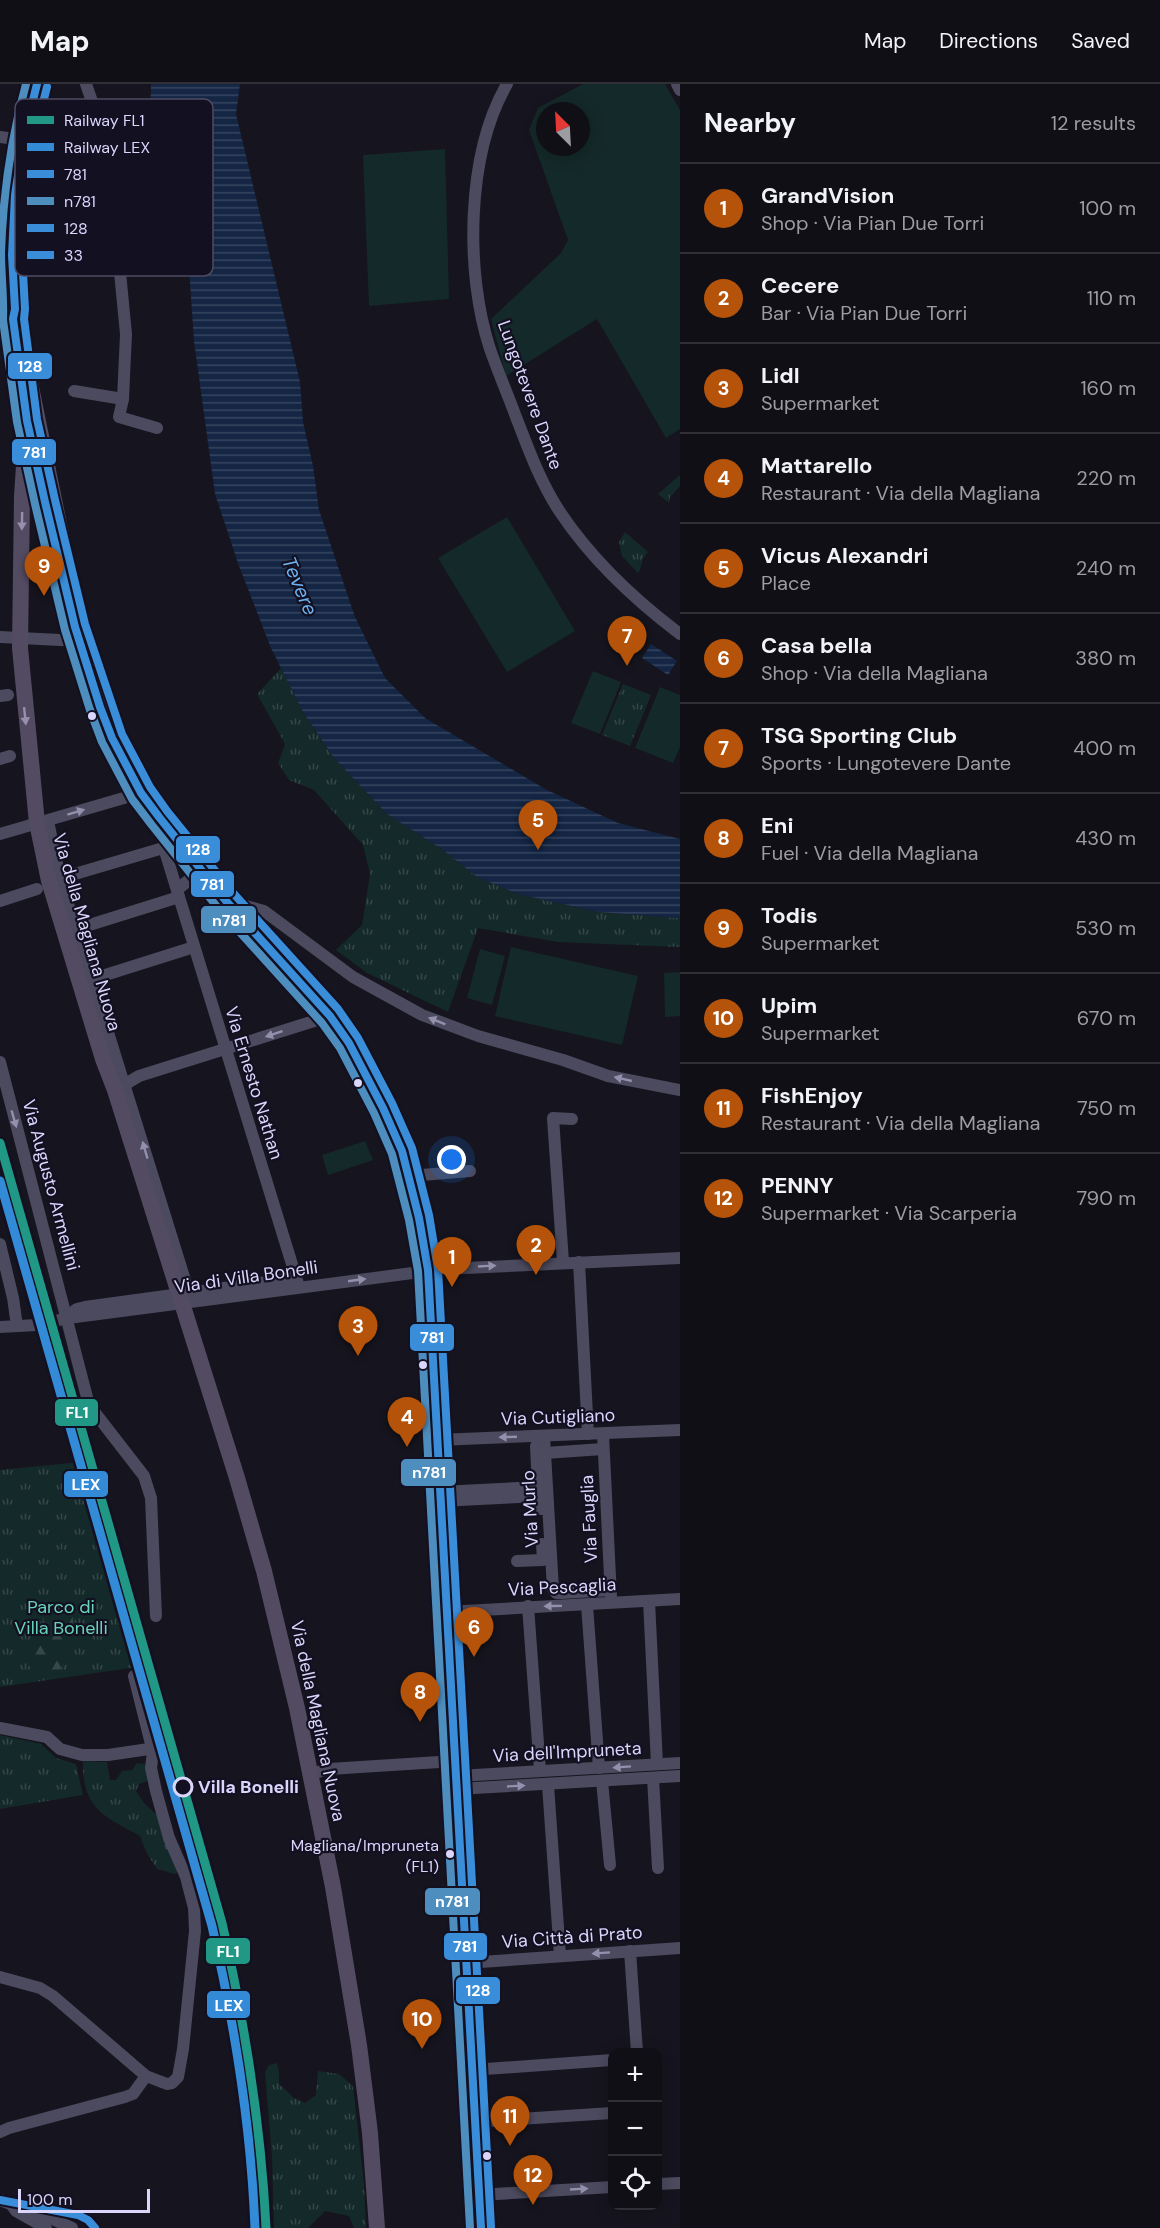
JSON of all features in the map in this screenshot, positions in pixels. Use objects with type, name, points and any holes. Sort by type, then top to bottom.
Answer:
[{"type":"main road","points":[[33,99],[37,84]]},
{"type":"main road","points":[[15,206],[12,243],[15,309],[19,317],[46,483],[80,641],[108,728],[117,750],[172,845],[201,870],[330,1016],[349,1043],[383,1108],[402,1150],[410,1176],[428,1270],[481,2228]]},
{"type":"main road","name":"Via della Magliana Nuova","points":[[15,309],[13,319],[27,421],[22,496],[20,638],[23,694],[49,881],[103,1059],[120,1086],[264,1571],[311,1774],[333,1887],[359,2045],[370,2133],[377,2228]]},
{"type":"street","points":[[86,84],[91,99]]},
{"type":"street","name":"Lungotevere Dante","points":[[507,84],[485,138],[475,196],[476,273],[490,349],[535,466],[559,510],[623,587],[644,607],[680,634]]},
{"type":"street","points":[[677,84],[680,90]]},
{"type":"street","points":[[0,137],[15,139]]},
{"type":"street","points":[[120,276],[126,334],[123,399],[119,417],[157,428]]},
{"type":"street","points":[[74,391],[123,399]]},
{"type":"street","points":[[22,496],[30,484],[46,483],[27,421]]},
{"type":"street","points":[[0,637],[80,641]]},
{"type":"street","points":[[0,834],[141,793]]},
{"type":"street","points":[[68,876],[172,845]]},
{"type":"street","name":"Via Ernesto Nathan","points":[[172,845],[178,893],[297,1283]]},
{"type":"street","points":[[83,927],[178,893],[201,870]]},
{"type":"street","points":[[0,901],[37,889]]},
{"type":"street","points":[[226,901],[264,911],[353,977],[422,1015],[478,1036],[608,1076],[680,1090]]},
{"type":"street","points":[[102,976],[194,947]]},
{"type":"street","points":[[120,1086],[138,1076],[330,1016]]},
{"type":"street","name":"Via Augusto Armellini","points":[[0,1062],[89,1405],[144,1476],[151,1498],[156,1616]]},
{"type":"street","points":[[563,1262],[553,1118],[572,1119]]},
{"type":"street","points":[[410,1176],[470,1171]]},
{"type":"street","points":[[0,1244],[13,1298],[16,1326]]},
{"type":"street","name":"Via di Villa Bonelli","points":[[0,1327],[37,1324],[183,1297],[297,1283],[428,1270],[680,1258]]},
{"type":"street","points":[[579,1262],[588,1434]]},
{"type":"street","name":"Via Cutigliano","points":[[438,1440],[680,1430]]},
{"type":"street","name":"Via Fauglia","points":[[603,1434],[611,1603]]},
{"type":"street","name":"Via Murlo","points":[[544,1436],[540,1450],[553,1589],[556,1593],[610,1590]]},
{"type":"street","points":[[440,1497],[538,1487],[540,1450],[603,1449]]},
{"type":"street","points":[[440,1497],[540,1496],[543,1560],[517,1561]]},
{"type":"street","name":"Via Pescaglia","points":[[446,1612],[680,1599]]},
{"type":"street","points":[[649,1601],[657,1764]]},
{"type":"street","points":[[587,1605],[599,1768]]},
{"type":"street","points":[[528,1606],[540,1771]]},
{"type":"street","points":[[0,1977],[40,1988],[53,1996],[146,2076],[167,2084],[174,2082],[181,2070],[195,1931],[194,1908],[169,1838],[151,1768],[141,1752],[134,1676]]},
{"type":"street","points":[[0,1728],[47,1737],[60,1749],[82,1755],[141,1752]]},
{"type":"street","name":"Via dell'Impruneta","points":[[456,1776],[680,1763]]},
{"type":"street","points":[[311,1774],[329,1769],[456,1776]]},
{"type":"street","name":"Via dell'Impruneta","points":[[456,1776],[548,1785],[680,1776]]},
{"type":"street","points":[[653,1778],[658,1868]]},
{"type":"street","points":[[602,1781],[610,1865]]},
{"type":"street","points":[[548,1785],[560,1956]]},
{"type":"street","name":"Via Città di Prato","points":[[466,1963],[680,1948]]},
{"type":"street","points":[[630,1951],[637,2048]]},
{"type":"street","points":[[472,2070],[608,2060]]},
{"type":"street","points":[[0,2132],[133,2094],[146,2076]]},
{"type":"street","points":[[475,2122],[608,2113]]},
{"type":"street","points":[[662,2184],[680,2183]]},
{"type":"street","points":[[479,2195],[608,2187]]},
{"type":"street","points":[[5,2202],[46,2228]]},
{"type":"street","points":[[5,2202],[20,2204],[72,2228]]},
{"type":"green space","points":[[583,84],[665,84],[680,110],[680,429],[666,438],[597,319],[506,376],[491,319],[561,253],[568,240],[538,156],[590,156],[590,102],[549,102]]},
{"type":"green space","points":[[536,113],[536,150],[529,130]]},
{"type":"green space","points":[[445,149],[449,299],[369,306],[363,155]]},
{"type":"green space","points":[[680,475],[680,486],[670,497],[669,503],[658,494]]},
{"type":"green space","points":[[507,517],[575,631],[507,672],[438,558]]},
{"type":"green space","points":[[625,532],[648,552],[638,573],[622,556],[619,542]]},
{"type":"green space","points":[[281,668],[303,712],[334,758],[387,814],[443,850],[477,877],[518,894],[598,912],[680,918],[680,947],[558,942],[478,928],[448,1012],[367,973],[336,950],[362,925],[370,874],[363,845],[314,790],[289,780],[278,763],[285,744],[257,694]]},
{"type":"green space","points":[[593,671],[621,682],[600,734],[571,723]]},
{"type":"green space","points":[[623,684],[651,695],[630,746],[602,735]]},
{"type":"green space","points":[[660,687],[680,695],[680,747],[673,763],[635,748]]},
{"type":"green space","points":[[511,947],[638,976],[622,1045],[495,1016]]},
{"type":"green space","points":[[480,949],[505,956],[492,1005],[467,998]]},
{"type":"green space","points":[[680,972],[680,1016],[665,1017],[664,973]]},
{"type":"green space","points":[[365,1141],[373,1160],[328,1175],[322,1155]]},
{"type":"green space","name":"Parco di Villa Bonelli","points":[[81,1462],[137,1667],[0,1687],[0,1470]]},
{"type":"green space","points":[[55,1606],[72,1610],[74,1630],[61,1669],[37,1676],[25,1660],[27,1645],[40,1629],[44,1618]]},
{"type":"green space","points":[[0,1735],[41,1744],[56,1758],[76,1764],[83,1795],[0,1809]]},
{"type":"green space","points":[[83,1761],[107,1762],[110,1780],[116,1780],[122,1771],[132,1770],[137,1763],[145,1764],[150,1780],[139,1784],[136,1791],[144,1803],[157,1815],[180,1869],[175,1874],[157,1869],[146,1852],[140,1836],[106,1816],[91,1801],[86,1790]]},
{"type":"green space","points":[[277,2063],[279,2084],[294,2098],[305,2103],[316,2095],[318,2071],[339,2074],[353,2086],[364,2184],[366,2228],[354,2228],[349,2216],[325,2211],[308,2228],[274,2228],[272,2157],[265,2072],[269,2065]]},
{"type":"water","name":"Tevere","points":[[151,84],[240,84],[236,114],[300,382],[303,422],[313,466],[319,510],[355,617],[385,678],[425,718],[547,790],[618,823],[680,839],[680,918],[598,912],[518,894],[477,877],[443,850],[387,814],[334,758],[303,712],[271,648],[239,566],[215,494],[194,341],[190,276],[213,276],[213,99],[150,99]]},
{"type":"water","points":[[651,644],[677,661],[668,675],[642,658]]},
{"type":"rail line","name":"FL1","points":[[0,1143],[222,1923],[251,2075],[264,2189],[266,2228]]},
{"type":"rail line","name":"LEX","points":[[0,1181],[212,1926],[241,2076],[250,2151],[255,2228]]},
{"type":"transit line","name":"n781","points":[[22,99],[26,84]]},
{"type":"transit line","name":"781","points":[[33,99],[37,84]]},
{"type":"transit line","name":"128","points":[[44,99],[47,87]]},
{"type":"transit line","name":"n781","points":[[15,132],[4,209],[1,252],[3,320],[17,422],[35,504],[65,630],[90,710],[102,742],[132,799],[218,908],[322,1023],[340,1048],[374,1113],[392,1154],[409,1220],[418,1271],[470,2228]]},
{"type":"transit line","name":"781","points":[[15,195],[12,255],[15,309],[13,319],[27,421],[75,627],[112,738],[141,793],[159,817],[226,901],[330,1016],[349,1043],[383,1108],[402,1151],[419,1218],[428,1270],[481,2228]]},
{"type":"transit line","name":"128","points":[[23,276],[24,319],[37,419],[85,624],[122,734],[150,787],[167,811],[234,894],[338,1009],[358,1038],[392,1103],[412,1148],[429,1215],[438,1269],[491,2227]]},
{"type":"transit line","name":"33","points":[[0,2200],[78,2215],[88,2220],[95,2228]]},
{"type":"place","name":"Todis","points":[[44,596]]},
{"type":"place","name":"TSG Sporting Club","points":[[627,666]]},
{"type":"place","name":"Vicus Alexandri","points":[[538,850]]},
{"type":"place","name":"Cecere","points":[[536,1275]]},
{"type":"place","name":"GrandVision","points":[[452,1287]]},
{"type":"place","name":"Lidl","points":[[358,1356]]},
{"type":"place","name":"Mattarello","points":[[407,1447]]},
{"type":"place","name":"Casa bella","points":[[474,1657]]},
{"type":"place","name":"Eni","points":[[420,1722]]},
{"type":"place","name":"Villa Bonelli","points":[[183,1787]]},
{"type":"place","name":"Magliana/Impruneta (FL1)","points":[[450,1854]]},
{"type":"place","name":"Upim","points":[[422,2049]]},
{"type":"place","name":"FishEnjoy","points":[[510,2146]]},
{"type":"place","name":"PENNY","points":[[533,2205]]}]
